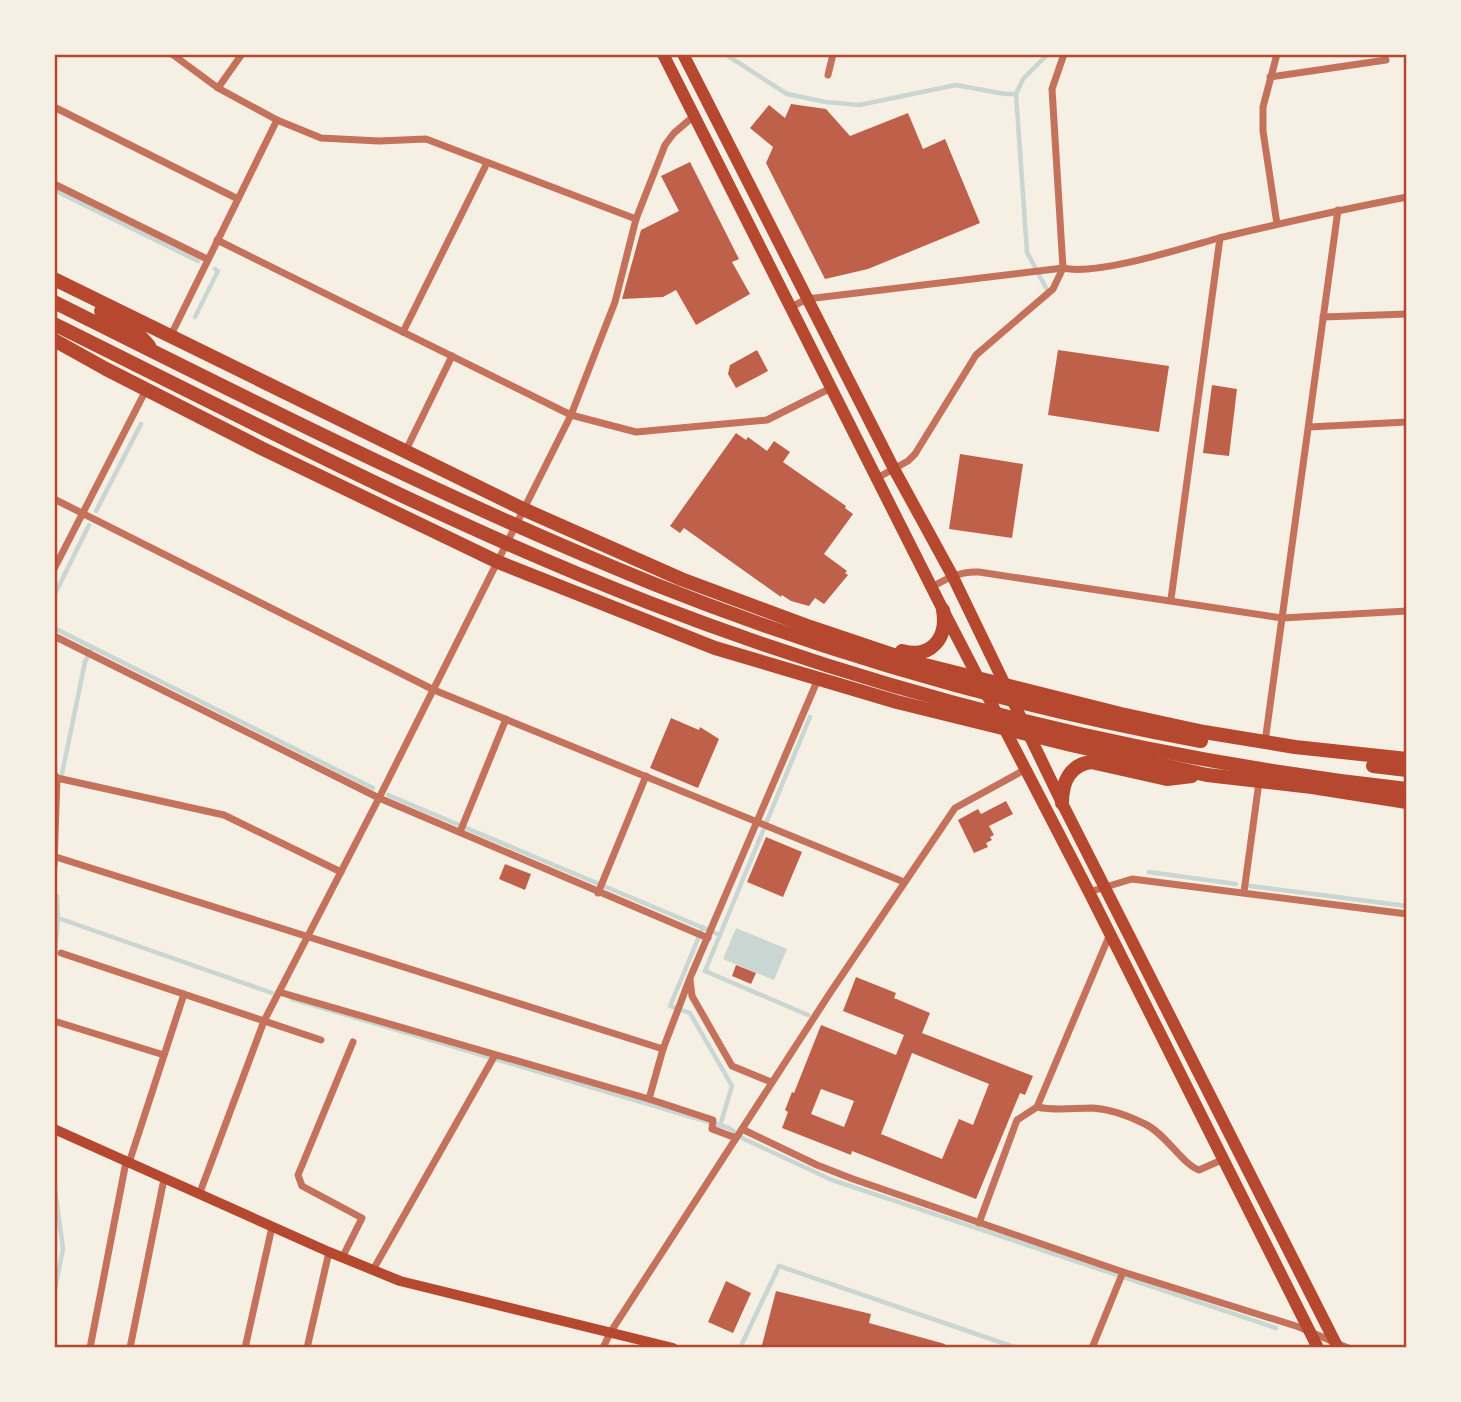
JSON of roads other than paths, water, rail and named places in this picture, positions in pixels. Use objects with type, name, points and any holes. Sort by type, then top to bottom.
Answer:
[{"type":"highway","points":[[54,279],[523,509],[681,579],[810,627],[917,663],[1144,719],[1265,742],[1407,759]]},
{"type":"highway","points":[[54,285],[134,329],[154,352]]},
{"type":"highway","points":[[54,302],[313,431],[500,519],[703,602],[819,643],[938,679],[1066,712],[1183,738],[1407,770]]},
{"type":"highway","points":[[54,324],[318,455],[492,536],[650,603],[810,661],[936,698],[1061,730],[1159,751],[1407,789]]},
{"type":"highway","points":[[54,343],[498,562],[715,648],[897,702],[1006,730],[1207,775],[1312,787],[1403,802]]},
{"type":"highway","points":[[810,627],[833,629],[915,654],[926,651],[940,638],[945,621],[943,610]]},
{"type":"highway","points":[[992,702],[1018,711],[1262,768],[1312,787]]},
{"type":"highway","points":[[1062,803],[1062,792],[1067,778],[1077,766],[1091,762],[1167,779],[1207,775]]},
{"type":"main road","points":[[663,54],[1318,1348]]},
{"type":"main road","points":[[683,54],[894,469],[952,575],[1062,803],[1340,1346]]},
{"type":"main road","points":[[54,1129],[400,1282],[673,1348]]},
{"type":"street","points":[[172,54],[218,88],[277,120],[321,138],[379,141],[426,139],[636,219]]},
{"type":"street","points":[[218,88],[242,54]]},
{"type":"street","points":[[828,75],[833,54]]},
{"type":"street","points":[[877,478],[915,454],[976,355],[1053,289],[1063,268],[1052,89],[1064,54]]},
{"type":"street","points":[[1278,54],[1263,107],[1263,131],[1278,224]]},
{"type":"street","points":[[1270,77],[1386,60]]},
{"type":"street","points":[[54,107],[238,199]]},
{"type":"street","points":[[199,1195],[264,1021],[571,415],[615,302],[636,219],[665,145],[674,133],[694,116]]},
{"type":"street","points":[[171,335],[277,120]]},
{"type":"street","points":[[403,332],[487,163]]},
{"type":"street","points":[[54,184],[207,259]]},
{"type":"street","points":[[791,307],[807,299],[1063,268],[1075,271],[1120,263],[1338,210],[1407,197]]},
{"type":"street","points":[[1265,742],[1338,210]]},
{"type":"street","points":[[1171,599],[1220,238]]},
{"type":"street","points":[[217,240],[571,415],[636,432],[767,420],[831,388]]},
{"type":"street","points":[[1323,317],[1407,314]]},
{"type":"street","points":[[405,452],[452,356]]},
{"type":"street","points":[[54,569],[146,390]]},
{"type":"street","points":[[1309,427],[1407,422]]},
{"type":"street","points":[[54,499],[433,690],[904,882]]},
{"type":"street","points":[[932,587],[952,575],[967,571],[1171,599],[1282,618],[1407,611]]},
{"type":"street","points":[[54,636],[379,798],[461,828],[706,934]]},
{"type":"street","points":[[649,1099],[663,1049],[706,934],[763,823],[818,679]]},
{"type":"street","points":[[461,828],[506,719]]},
{"type":"street","points":[[603,1348],[771,1082],[955,808],[1026,769]]},
{"type":"street","points":[[341,872],[224,815],[56,776],[55,861],[308,937],[663,1049]]},
{"type":"street","points":[[600,887],[646,776]]},
{"type":"street","points":[[1244,892],[1259,782]]},
{"type":"street","points":[[1089,892],[1132,878],[1407,914]]},
{"type":"street","points":[[979,1223],[1017,1120],[1037,1107],[1110,933]]},
{"type":"street","points":[[61,953],[321,1040]]},
{"type":"street","points":[[690,978],[692,996],[732,1066],[771,1082]]},
{"type":"street","points":[[279,992],[494,1058],[649,1099],[713,1120],[712,1129],[738,1134],[1121,1276],[1309,1331],[1340,1346]]},
{"type":"street","points":[[90,1348],[127,1162],[184,995]]},
{"type":"street","points":[[54,1021],[164,1055]]},
{"type":"street","points":[[342,1258],[362,1218],[302,1186],[298,1175],[353,1042]]},
{"type":"street","points":[[373,1270],[494,1058]]},
{"type":"street","points":[[1037,1107],[1052,1110],[1095,1108],[1125,1115],[1148,1125],[1169,1141],[1192,1168],[1199,1170],[1224,1159]]},
{"type":"street","points":[[130,1348],[164,1179]]},
{"type":"street","points":[[245,1348],[272,1227]]},
{"type":"street","points":[[307,1348],[329,1252]]},
{"type":"street","points":[[1092,1348],[1121,1276]]},
{"type":"waterway","points":[[725,54],[787,94],[826,102],[859,105],[956,85],[1016,94]]},
{"type":"waterway","points":[[1046,288],[1027,252],[1016,94],[1023,79],[1048,54]]},
{"type":"waterway","points":[[54,190],[198,261]]},
{"type":"waterway","points":[[195,317],[218,271],[215,269]]},
{"type":"waterway","points":[[96,511],[141,424]]},
{"type":"waterway","points":[[54,596],[89,525]]},
{"type":"waterway","points":[[54,628],[373,788]]},
{"type":"waterway","points":[[62,774],[85,662],[92,647]]},
{"type":"waterway","points":[[808,1015],[705,971],[810,717]]},
{"type":"waterway","points":[[388,795],[720,935]]},
{"type":"waterway","points":[[1149,872],[1236,884]]},
{"type":"waterway","points":[[1250,886],[1407,906]]},
{"type":"waterway","points":[[57,896],[58,918]]},
{"type":"waterway","points":[[54,968],[58,918],[272,993]]},
{"type":"waterway","points":[[703,927],[670,1006],[690,1013],[732,1086],[720,1126]]},
{"type":"waterway","points":[[292,999],[729,1128],[744,1139],[832,1180],[1276,1328]]},
{"type":"waterway","points":[[54,1182],[63,1249],[54,1294]]},
{"type":"waterway","points":[[740,1348],[779,1266],[1017,1348]]}]
